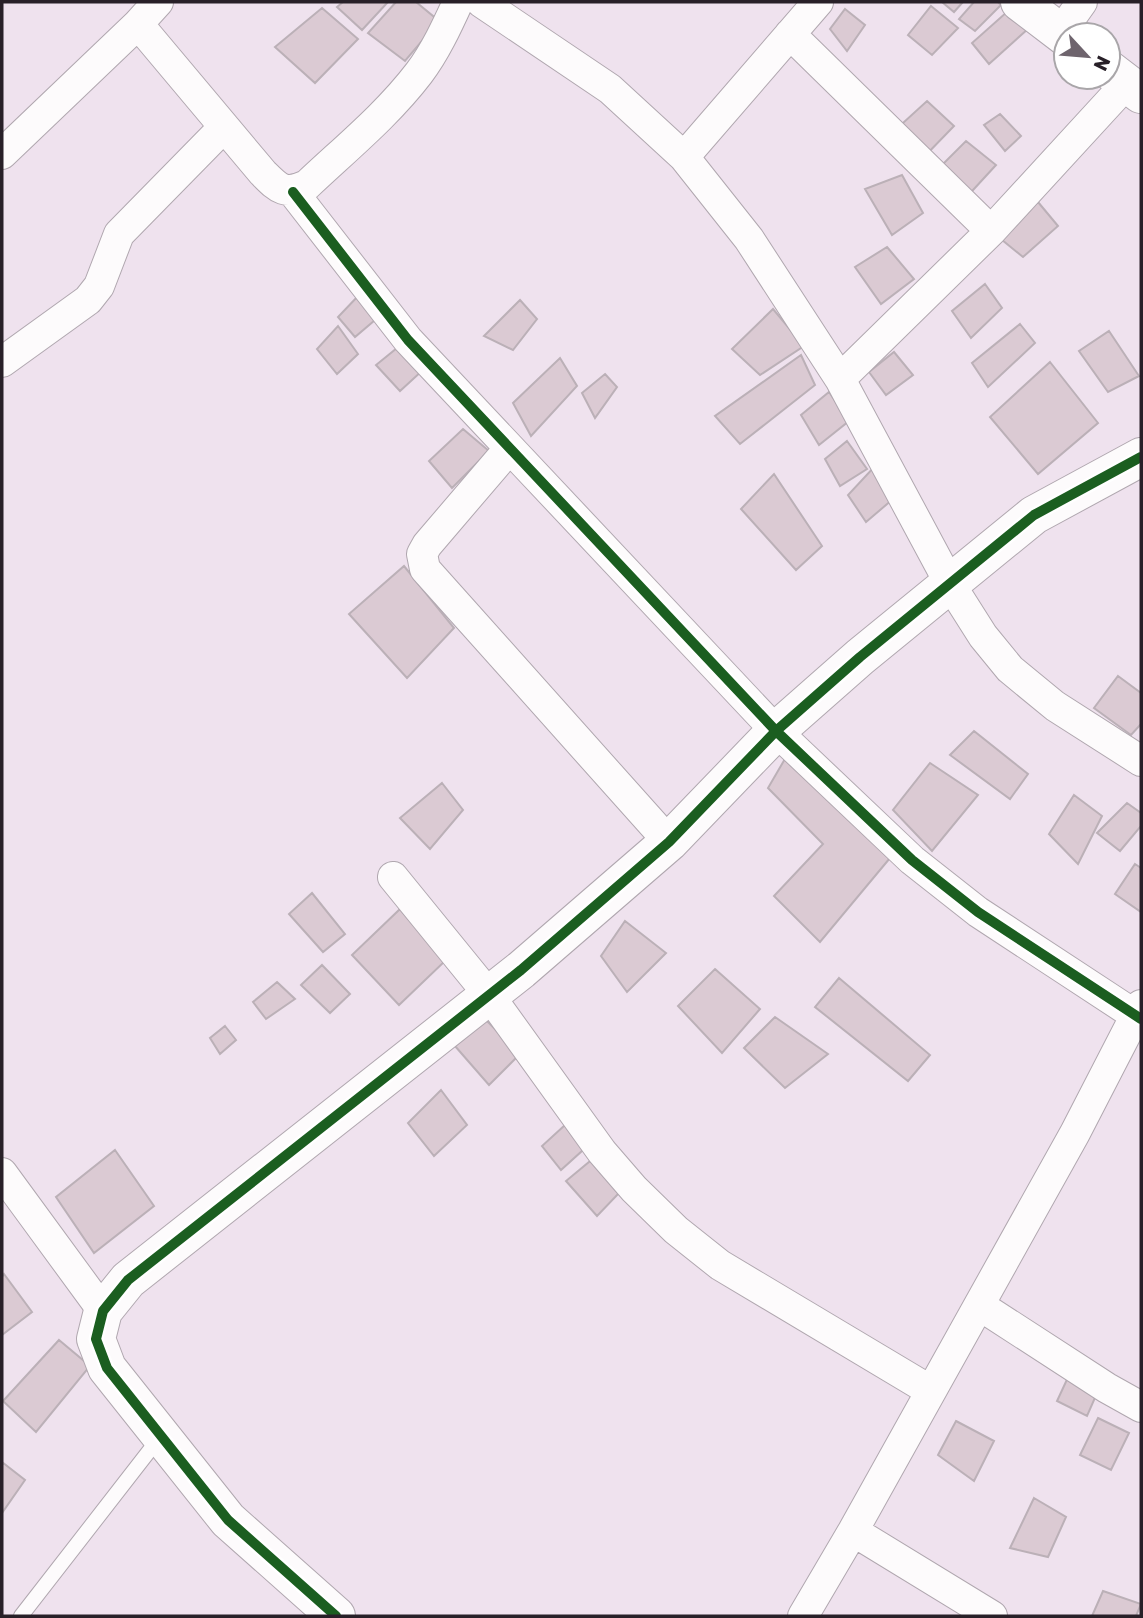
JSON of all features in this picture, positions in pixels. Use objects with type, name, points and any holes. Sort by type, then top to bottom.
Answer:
[{"type":"street","points":[[2,154],[158,2]]},
{"type":"street","points":[[138,24],[275,185],[284,191],[293,192],[307,186],[399,97],[420,72],[458,2]]},
{"type":"street","points":[[481,2],[610,89],[684,158],[749,239],[840,379],[950,584],[983,636],[1010,669],[1055,706],[1141,761]]},
{"type":"street","points":[[684,158],[818,2]]},
{"type":"street","points":[[1020,2],[1052,27]]},
{"type":"street","points":[[1071,21],[1082,2]]},
{"type":"street","points":[[790,33],[991,231]]},
{"type":"street","points":[[840,379],[991,231],[1125,82]]},
{"type":"street","points":[[2,362],[88,300],[99,286],[119,234],[225,127]]},
{"type":"street","points":[[293,192],[408,340],[776,731],[912,859],[950,890],[1035,951],[1139,1013],[979,1306],[803,1616]]},
{"type":"street","points":[[509,449],[427,545],[422,554],[425,569],[669,842]]},
{"type":"street","points":[[336,1616],[228,1520],[107,1368],[96,1339],[103,1311],[128,1280],[489,995],[669,842],[776,731],[860,657],[1034,515],[1141,457]]},
{"type":"street","points":[[393,877],[489,995],[602,1152],[634,1189],[676,1230],[720,1265],[931,1391]]},
{"type":"street","points":[[2,1173],[103,1311]]},
{"type":"street","points":[[979,1306],[1141,1407]]},
{"type":"street","points":[[853,1531],[992,1616]]},
{"type":"lane","points":[[21,1616],[161,1436]]},
{"type":"building","points":[[343,2],[388,2],[362,30],[337,7]]},
{"type":"building","points":[[396,2],[416,2],[439,21],[405,61],[368,33]]},
{"type":"building","points":[[942,2],[963,2],[954,12]]},
{"type":"building","points":[[974,2],[998,2],[1001,5],[975,31],[959,19]]},
{"type":"building","points":[[931,6],[958,28],[932,55],[908,35]]},
{"type":"building","points":[[322,8],[358,39],[315,83],[275,47]]},
{"type":"building","points":[[845,9],[865,25],[847,51],[830,29]]},
{"type":"building","points":[[1008,11],[1029,28],[989,64],[972,43]]},
{"type":"building","points":[[927,101],[954,126],[920,161],[892,133]]},
{"type":"building","points":[[1000,114],[1021,136],[1005,151],[984,125]]},
{"type":"building","points":[[966,141],[996,165],[962,202],[933,174]]},
{"type":"building","points":[[902,175],[923,213],[892,235],[865,189]]},
{"type":"building","points":[[1038,202],[1058,226],[1023,257],[996,235]]},
{"type":"building","points":[[887,247],[914,279],[881,304],[855,267]]},
{"type":"building","points":[[985,284],[1002,308],[971,338],[952,311]]},
{"type":"building","points":[[360,294],[375,320],[355,337],[338,317]]},
{"type":"building","points":[[520,300],[537,319],[513,350],[484,336]]},
{"type":"building","points":[[773,309],[804,346],[760,375],[732,349]]},
{"type":"building","points":[[1020,324],[1035,343],[988,387],[972,363]]},
{"type":"building","points":[[338,326],[358,354],[337,374],[317,349]]},
{"type":"building","points":[[1109,331],[1139,376],[1108,392],[1079,351]]},
{"type":"building","points":[[402,344],[423,370],[400,391],[376,365]]},
{"type":"building","points":[[894,352],[913,375],[886,395],[869,372]]},
{"type":"building","points":[[801,355],[815,385],[740,444],[715,416]]},
{"type":"building","points":[[560,358],[577,386],[531,436],[513,403]]},
{"type":"building","points":[[1050,362],[1098,423],[1038,474],[990,417]]},
{"type":"building","points":[[605,374],[617,387],[595,418],[582,393]]},
{"type":"building","points":[[829,392],[849,421],[819,445],[801,415]]},
{"type":"building","points":[[463,429],[489,451],[452,488],[429,461]]},
{"type":"building","points":[[847,441],[867,469],[840,486],[825,459]]},
{"type":"building","points":[[876,465],[893,499],[866,522],[848,495]]},
{"type":"building","points":[[774,474],[822,546],[796,570],[741,509]]},
{"type":"building","points":[[404,566],[454,628],[407,678],[349,614]]},
{"type":"building","points":[[1118,676],[1141,693],[1141,724],[1131,735],[1094,708]]},
{"type":"building","points":[[974,731],[1028,774],[1010,799],[950,755]]},
{"type":"building","points":[[789,752],[895,852],[820,942],[774,896],[823,844],[768,788]]},
{"type":"building","points":[[930,763],[978,795],[932,851],[893,810]]},
{"type":"building","points":[[442,783],[463,810],[430,849],[400,818]]},
{"type":"building","points":[[1074,795],[1102,816],[1078,864],[1049,834]]},
{"type":"building","points":[[1127,803],[1141,813],[1141,826],[1120,851],[1097,833]]},
{"type":"building","points":[[1135,864],[1141,868],[1141,912],[1115,894]]},
{"type":"building","points":[[312,893],[345,934],[323,952],[289,914]]},
{"type":"building","points":[[400,909],[445,961],[399,1005],[352,955]]},
{"type":"building","points":[[625,921],[666,953],[627,992],[601,956]]},
{"type":"building","points":[[322,965],[350,994],[330,1013],[301,985]]},
{"type":"building","points":[[715,969],[760,1009],[722,1053],[678,1006]]},
{"type":"building","points":[[839,978],[930,1055],[908,1081],[815,1007]]},
{"type":"building","points":[[277,982],[295,999],[266,1019],[253,1002]]},
{"type":"building","points":[[775,1017],[828,1054],[785,1088],[744,1048]]},
{"type":"building","points":[[486,1020],[520,1054],[489,1085],[455,1046]]},
{"type":"building","points":[[225,1026],[236,1040],[220,1054],[210,1038]]},
{"type":"building","points":[[441,1090],[467,1125],[434,1156],[408,1123]]},
{"type":"building","points":[[565,1125],[583,1150],[561,1170],[542,1146]]},
{"type":"building","points":[[115,1150],[154,1206],[94,1253],[56,1197]]},
{"type":"building","points":[[595,1157],[621,1191],[597,1216],[566,1181]]},
{"type":"building","points":[[4,1274],[32,1312],[2,1335],[2,1277]]},
{"type":"building","points":[[59,1340],[90,1366],[36,1432],[3,1401]]},
{"type":"building","points":[[1070,1373],[1098,1391],[1087,1416],[1057,1401]]},
{"type":"building","points":[[1098,1418],[1129,1433],[1111,1470],[1080,1455]]},
{"type":"building","points":[[956,1421],[994,1441],[974,1481],[938,1455]]},
{"type":"building","points":[[2,1462],[25,1480],[2,1513]]},
{"type":"building","points":[[1034,1498],[1066,1517],[1048,1557],[1010,1548]]},
{"type":"building","points":[[1103,1591],[1141,1604],[1136,1616],[1092,1616]]},
{"type":"cycle path","points":[[293,192],[408,340],[776,731],[912,860],[978,912],[1141,1019]]},
{"type":"cycle path","points":[[336,1616],[228,1520],[107,1368],[96,1339],[103,1311],[128,1280],[521,970],[669,842],[776,731],[860,657],[1034,515],[1141,457]]}]
